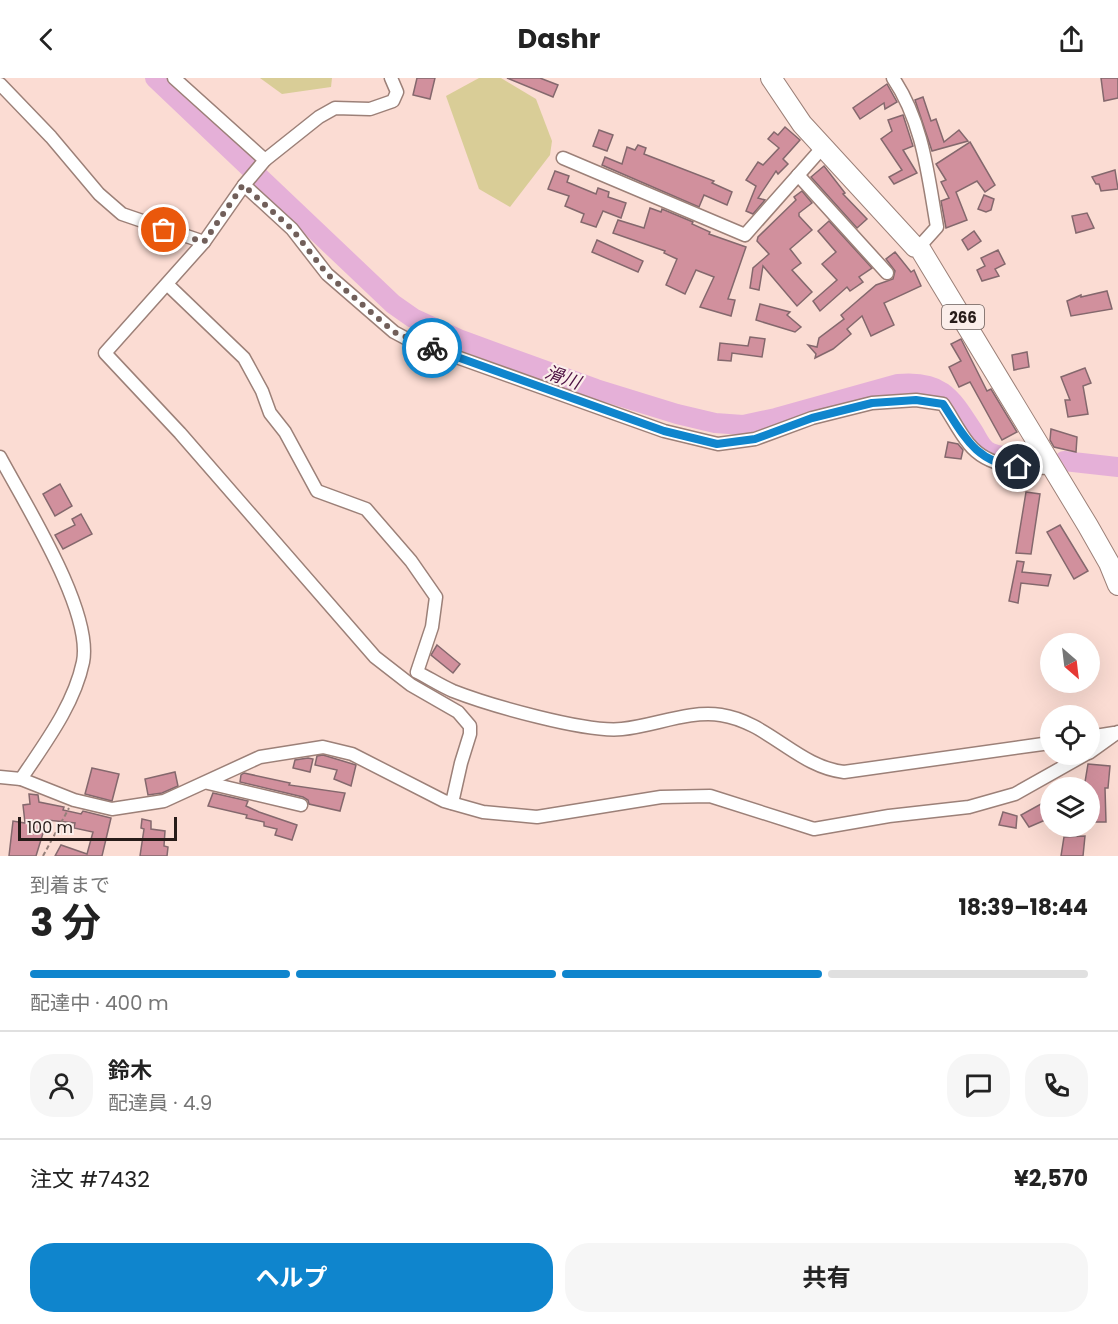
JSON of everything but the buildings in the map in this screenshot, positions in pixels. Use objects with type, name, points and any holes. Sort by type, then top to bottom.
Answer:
[{"type":"highway","name":"266","points":[[771,78],[791,111],[915,247],[919,247],[1053,467],[1109,563],[1118,585]]},
{"type":"street","points":[[174,78],[264,161]]},
{"type":"street","points":[[391,78],[397,92],[393,101],[370,109],[335,108],[319,117],[264,161],[244,184],[204,242],[105,353],[180,433],[375,657],[411,685],[458,712],[470,726],[470,734],[452,803]]},
{"type":"street","points":[[893,78],[906,97],[921,141],[937,227],[919,247]]},
{"type":"street","points":[[0,84],[51,137],[99,194],[122,214],[204,242]]},
{"type":"street","points":[[563,158],[745,234],[823,147]]},
{"type":"street","points":[[798,175],[887,273]]},
{"type":"street","points":[[244,184],[292,229],[327,274],[394,332],[420,344],[653,427],[704,442],[737,444],[847,408],[872,403],[916,400],[943,404],[970,446],[999,465],[1037,469],[1053,467]]},
{"type":"street","points":[[168,285],[244,358],[262,391],[270,413],[285,432],[317,491],[366,509],[411,561],[436,597],[432,627],[417,672],[453,691],[571,724],[607,729],[620,729],[691,716],[721,714],[753,724],[826,770],[844,772],[1040,744]]},
{"type":"street","points":[[0,457],[63,576],[78,614],[83,640],[83,661],[73,693],[48,740],[21,779]]},
{"type":"street","points":[[1100,735],[1118,732]]},
{"type":"street","points":[[1100,745],[1118,732]]},
{"type":"street","points":[[0,777],[21,779],[74,800],[112,809],[124,808],[164,801],[208,783],[260,756],[323,747],[352,754],[452,803],[483,812],[537,817],[660,797],[710,796],[814,829],[890,816],[969,807],[1015,794],[1067,765]]},
{"type":"street","points":[[208,783],[300,805]]},
{"type":"path","points":[[43,856],[74,800]]},
{"type":"shaded area","points":[[260,78],[332,78],[331,87],[282,94]]},
{"type":"shaded area","points":[[479,78],[501,78],[536,99],[552,141],[550,155],[510,207],[479,189],[446,96]]},
{"type":"waterway","name":"滑川","points":[[155,78],[393,304],[413,318],[461,340],[596,389],[715,423],[743,425],[898,384],[925,385],[944,393],[951,400],[986,450],[1002,456],[1031,456]]},
{"type":"waterway","name":"滑川","points":[[1064,461],[1118,467]]},
{"type":"way so far","points":[[164,230],[204,242],[243,185],[292,229],[327,274],[394,332],[432,348]]},
{"type":"route","points":[[432,348],[664,431],[717,444],[737,444],[812,418],[872,403],[916,400],[943,404],[970,446],[999,465],[1018,467]]}]
